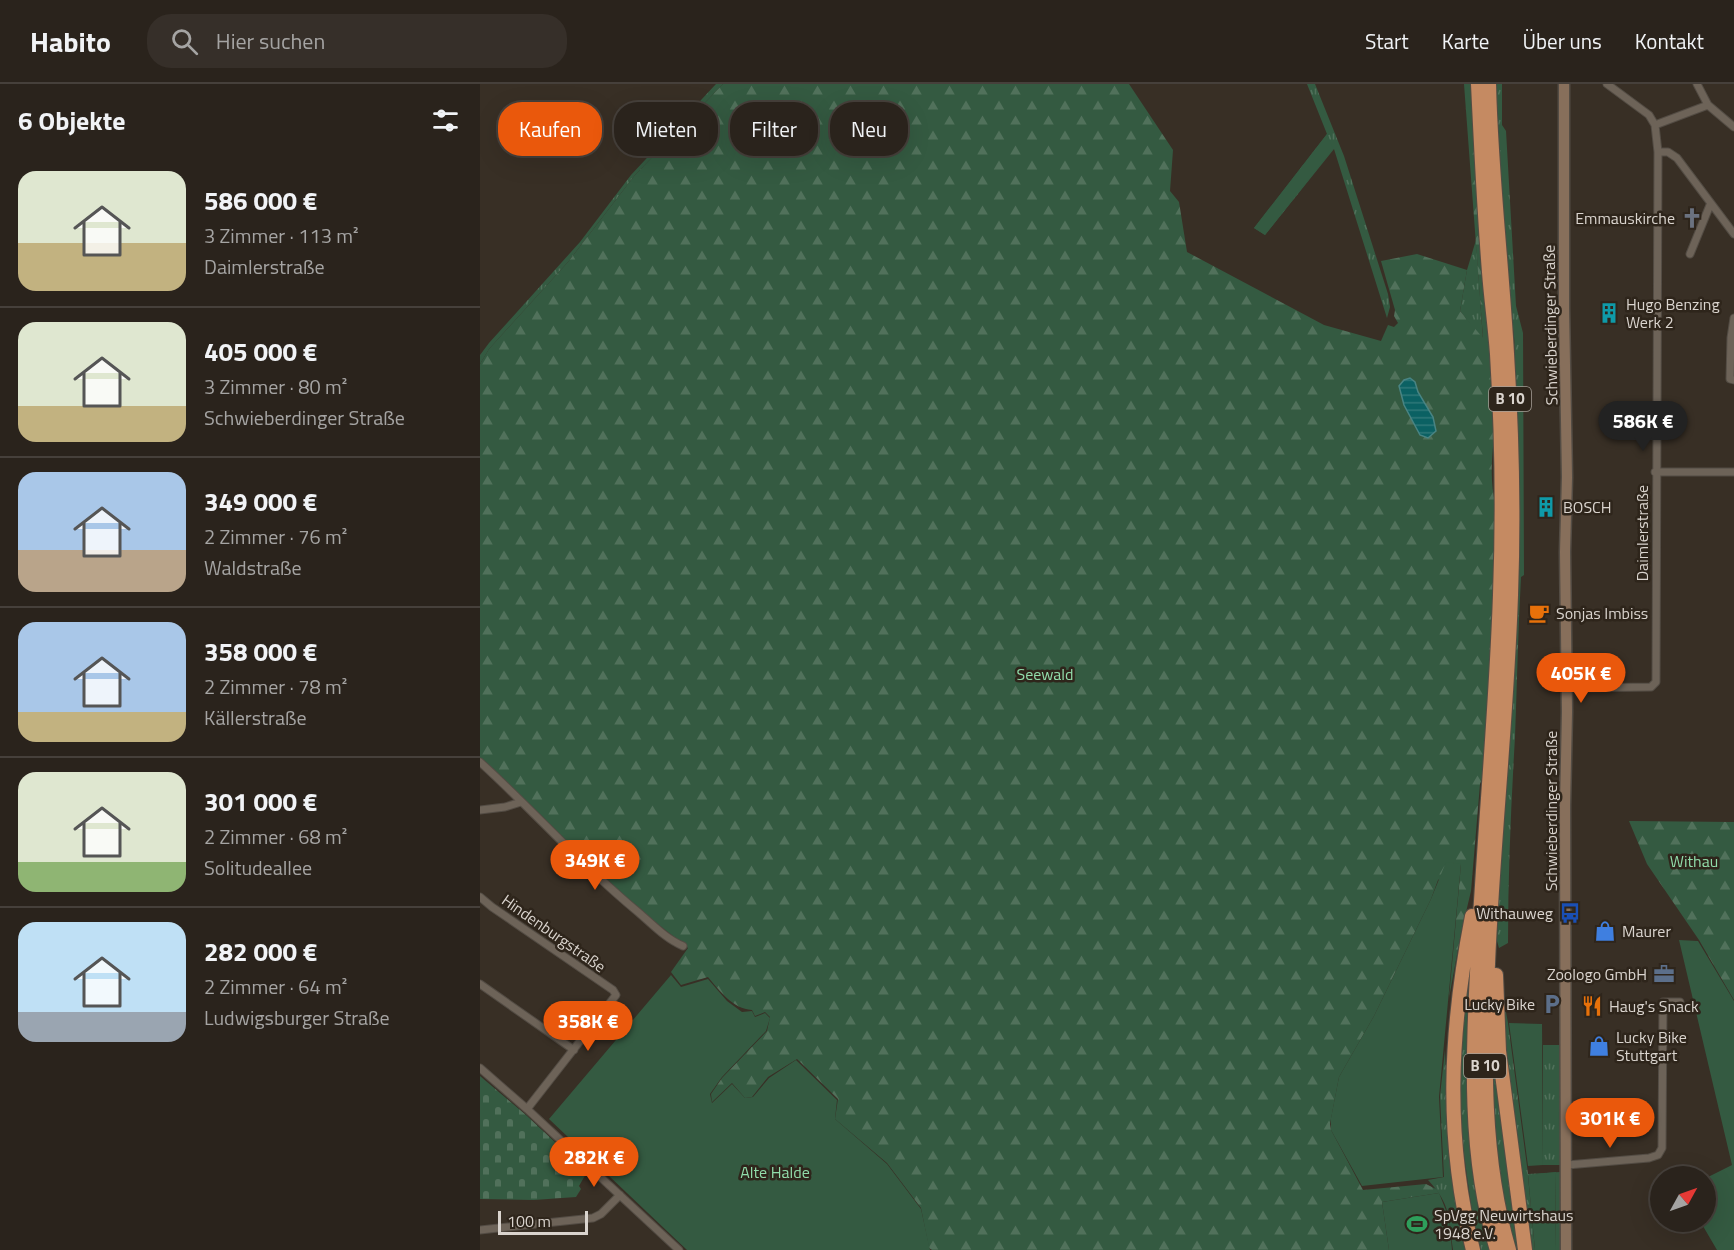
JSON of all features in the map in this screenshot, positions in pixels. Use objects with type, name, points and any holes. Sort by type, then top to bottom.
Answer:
[{"type":"highway","name":"B 10","points":[[1478,84],[1489,270],[1497,353],[1502,512],[1497,657],[1480,897],[1473,1038],[1473,1095],[1489,1225],[1497,1250]]},
{"type":"highway","name":"B 10","points":[[1489,84],[1508,372],[1512,513],[1510,615],[1493,879],[1485,1069],[1491,1149],[1498,1202],[1509,1250]]},
{"type":"highway","name":"B 10","points":[[1493,879],[1496,898],[1499,1051],[1525,1250]]},
{"type":"highway","name":"B 10","points":[[1473,1250],[1458,1180],[1452,1095],[1455,1026],[1472,916],[1480,897]]},
{"type":"street","name":"Schwieberdinger Straße","points":[[1564,84],[1567,688],[1566,1250]]},
{"type":"street","points":[[1607,84],[1649,115],[1655,125],[1708,105]]},
{"type":"street","points":[[1697,84],[1708,105],[1734,127]]},
{"type":"street","name":"Daimlerstraße","points":[[1567,688],[1651,687],[1656,682],[1658,152],[1655,125]]},
{"type":"street","points":[[1658,152],[1673,154],[1734,234]]},
{"type":"street","points":[[1690,254],[1710,205]]},
{"type":"street","points":[[1734,318],[1730,379],[1734,380]]},
{"type":"street","name":"Daimlerstraße","points":[[1655,472],[1734,472]]},
{"type":"street","points":[[480,762],[622,899],[682,946]]},
{"type":"street","points":[[480,810],[505,807],[521,802]]},
{"type":"street","name":"Hindenburgstraße","points":[[480,897],[613,990],[616,995],[614,1000],[574,1050]]},
{"type":"street","points":[[480,984],[574,1050],[527,1109]]},
{"type":"street","points":[[1567,1165],[1658,1155],[1662,1148],[1663,1002],[1680,1002]]},
{"type":"street","points":[[480,1068],[679,1250]]},
{"type":"street","points":[[480,1230],[592,1218],[601,1214],[620,1195]]},
{"type":"green space","points":[[716,84],[723,84],[706,102],[699,102]]},
{"type":"green space","name":"Seewald","points":[[723,84],[1129,84],[1173,150],[1170,191],[1179,202],[1187,252],[1324,325],[1381,341],[1388,325],[1394,327],[1398,323],[1394,316],[1395,310],[1381,261],[1417,254],[1467,270],[1460,311],[1483,338],[1464,84],[1473,84],[1495,428],[1492,477],[1496,506],[1495,596],[1484,774],[1480,784],[1471,891],[1449,998],[1461,864],[1438,880],[1374,1016],[1339,1077],[1330,1124],[1363,1190],[1426,1184],[1439,1193],[1382,1202],[1389,1250],[932,1250],[929,1248],[921,1208],[887,1163],[835,1119],[838,1099],[797,1059],[768,1077],[752,1097],[745,1098],[732,1083],[712,1102],[711,1094],[722,1078],[767,1031],[770,1017],[765,1012],[755,1016],[752,1010],[733,1003],[708,977],[681,985],[671,972],[688,948],[624,897],[480,759],[480,364],[489,349],[568,262],[635,175],[653,156],[718,156],[718,102],[706,102]]},
{"type":"green space","points":[[1307,84],[1315,84],[1344,156],[1388,294],[1390,307],[1387,318],[1334,149],[1265,235],[1254,228],[1327,134]]},
{"type":"green space","points":[[1495,84],[1502,84],[1502,125],[1506,131],[1516,306],[1523,333],[1524,575],[1521,577],[1519,617],[1508,943],[1499,948],[1497,941],[1498,900],[1511,731],[1512,384],[1515,348],[1509,313],[1497,148]]},
{"type":"green space","points":[[1327,134],[1333,149],[1265,235],[1254,228]]},
{"type":"green space","points":[[649,156],[653,156],[635,175],[568,262],[489,349],[480,364],[480,355],[489,343],[580,242],[631,175]]},
{"type":"green space","points":[[1476,240],[1483,340],[1460,311],[1467,270]]},
{"type":"green space","name":"Withau","points":[[1629,821],[1734,822],[1734,1000],[1699,940],[1647,864]]},
{"type":"green space","points":[[1446,862],[1461,864],[1439,1097],[1443,1177],[1362,1186],[1331,1130],[1339,1077],[1374,1016],[1431,899]]},
{"type":"green space","points":[[1679,940],[1698,941],[1734,1001],[1734,1250],[1717,1250],[1706,1232],[1716,1232],[1716,1173],[1732,1165]]},
{"type":"green space","points":[[1469,955],[1467,1083],[1478,1209],[1492,1250],[1481,1250],[1474,1226],[1461,1133],[1460,1023]]},
{"type":"green space","name":"Alte Halde","points":[[671,975],[681,987],[708,979],[727,1001],[742,1012],[752,1011],[755,1017],[765,1013],[770,1018],[766,1031],[722,1077],[710,1094],[712,1103],[732,1084],[745,1098],[753,1097],[769,1078],[796,1060],[837,1100],[835,1119],[887,1164],[921,1209],[930,1250],[687,1250],[549,1119]]},
{"type":"green space","points":[[1488,998],[1520,1250],[1516,1250],[1500,1194],[1491,1127]]},
{"type":"green space","points":[[1504,1001],[1528,1174],[1560,1172],[1562,1250],[1555,1250],[1556,1173],[1528,1176],[1535,1250],[1529,1250],[1500,1022]]},
{"type":"green space","points":[[1509,1023],[1542,1024],[1543,1165],[1528,1166]]},
{"type":"green space","points":[[1543,1045],[1561,1045],[1561,1165],[1543,1165]]},
{"type":"green space","points":[[1445,1050],[1451,1176],[1468,1250],[1453,1250],[1448,1212],[1436,1189],[1428,1180],[1444,1177],[1440,1096]]},
{"type":"green space","points":[[480,1076],[587,1172],[576,1197],[534,1200],[480,1199]]},
{"type":"green space","points":[[1556,1172],[1555,1250],[1535,1250],[1528,1175]]},
{"type":"green space","name":"SpVgg Neuwirtshaus 1948 e.V.","points":[[1439,1193],[1449,1218],[1452,1250],[1389,1250],[1382,1202]]},
{"type":"water","points":[[1410,378],[1415,382],[1418,392],[1433,417],[1436,431],[1428,438],[1420,435],[1404,405],[1399,386],[1404,380]]},
{"type":"place","name":"Emmauskirche","points":[[1692,218]]},
{"type":"place","name":"Hugo Benzing Werk 2","points":[[1609,313]]},
{"type":"place","name":"BOSCH","points":[[1546,507]]},
{"type":"place","name":"Sonjas Imbiss","points":[[1539,613]]},
{"type":"place","name":"Withauweg","points":[[1570,913]]},
{"type":"place","name":"Maurer","points":[[1605,931]]},
{"type":"place","name":"Zoologo GmbH","points":[[1664,974]]},
{"type":"place","name":"Lucky Bike","points":[[1552,1004]]},
{"type":"place","name":"Haug's Snack","points":[[1592,1006]]},
{"type":"place","name":"Lucky Bike Stuttgart","points":[[1599,1046]]},
{"type":"place","name":"SpVgg Neuwirtshaus 1948 e.V.","points":[[1417,1224]]}]
